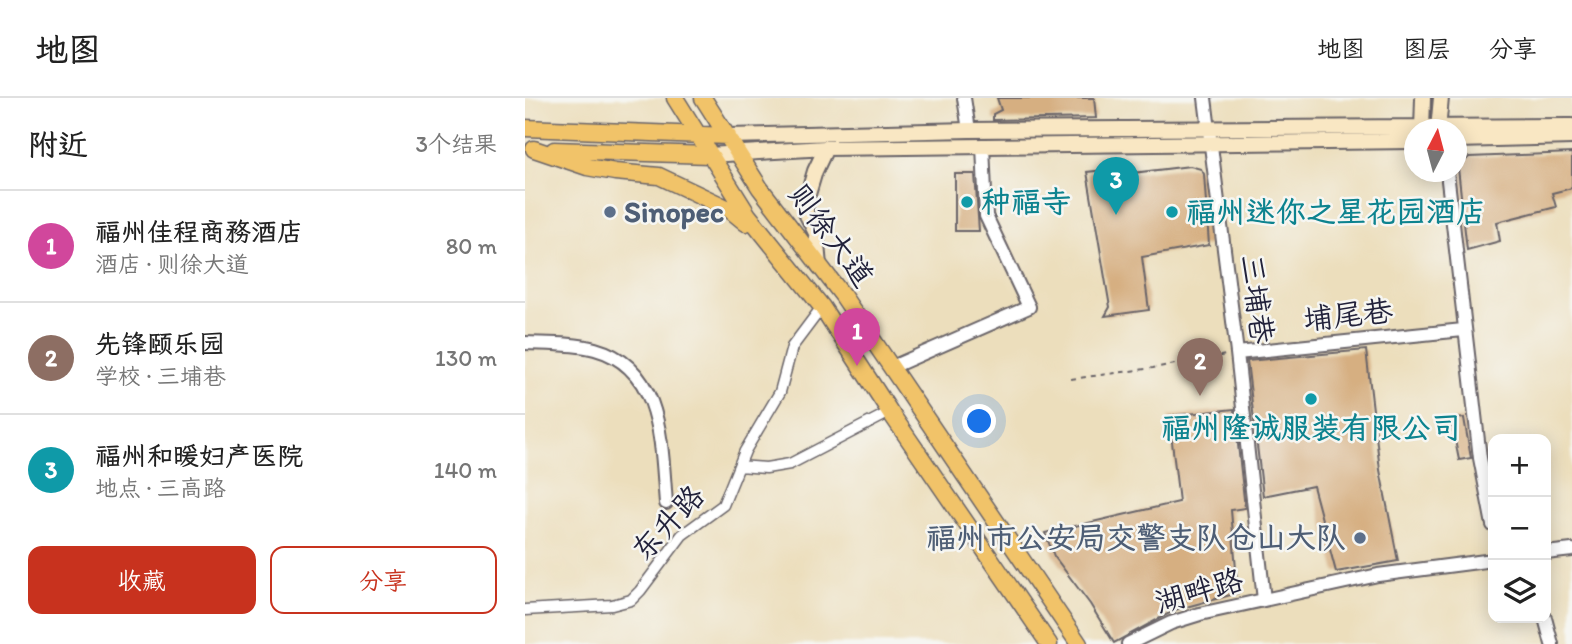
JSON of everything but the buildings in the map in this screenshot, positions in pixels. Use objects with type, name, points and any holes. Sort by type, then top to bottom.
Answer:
[{"type":"main road","name":"则徐大道","points":[[675,98],[748,215],[822,307],[890,412],[1049,644]]},
{"type":"main road","name":"则徐大道","points":[[703,98],[760,188],[843,296],[1079,644]]},
{"type":"main road","points":[[1422,119],[1423,98]]},
{"type":"main road","points":[[1440,119],[1441,98]]},
{"type":"main road","points":[[1467,127],[1572,125]]},
{"type":"main road","points":[[525,128],[699,136],[969,130],[1404,141]]},
{"type":"main road","points":[[530,149],[709,155],[826,148],[983,145],[1404,129]]},
{"type":"main road","points":[[1467,140],[1572,137]]},
{"type":"main road","points":[[819,266],[816,233],[809,223],[806,201],[815,171],[826,148]]},
{"type":"main road","points":[[530,149],[587,167],[659,176],[672,181],[736,213],[793,272]]},
{"type":"street","points":[[964,98],[969,130]]},
{"type":"street","name":"三埔巷","points":[[1205,98],[1264,600]]},
{"type":"street","points":[[892,367],[1029,307],[986,216],[983,145]]},
{"type":"street","points":[[1448,182],[1479,458],[1488,500]]},
{"type":"street","name":"东升路","points":[[525,610],[612,605],[631,600],[682,535],[723,505],[739,466],[780,393],[792,347],[822,307]]},
{"type":"street","name":"埔尾巷","points":[[1237,353],[1463,330]]},
{"type":"street","points":[[525,342],[595,349],[620,361],[636,376],[657,413],[666,503]]},
{"type":"street","points":[[739,466],[766,468],[790,464],[890,412]]},
{"type":"street","points":[[1551,552],[1572,550]]},
{"type":"street","name":"湖畔路","points":[[1128,644],[1179,620],[1264,600],[1378,575],[1488,561]]},
{"type":"street","points":[[1546,623],[1552,644]]},
{"type":"path","points":[[1071,379],[1237,353]]},
{"type":"place","name":"种福寺","points":[[967,202]]},
{"type":"place","name":"Sinopec","points":[[610,212]]},
{"type":"place","name":"福州迷你之星花园酒店","points":[[1172,212]]},
{"type":"place","name":"福州和暖妇产医院","points":[[1116,215]]},
{"type":"place","name":"福州佳程商務酒店","points":[[857,366]]},
{"type":"place","name":"先锋颐乐园","points":[[1200,396]]},
{"type":"place","name":"福州隆诚服装有限公司","points":[[1311,399]]},
{"type":"place","name":"福州市公安局交警支队仓山大队","points":[[1360,538]]}]
